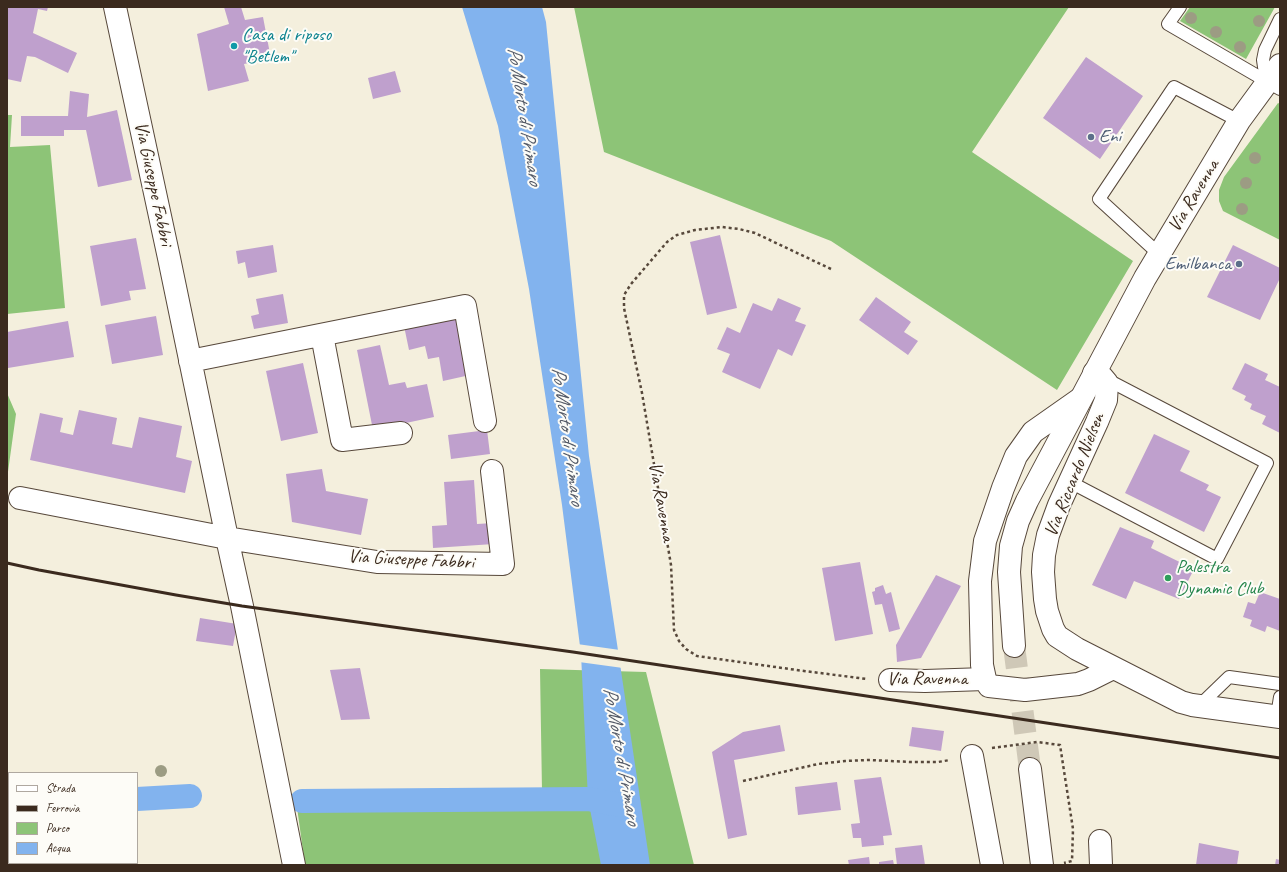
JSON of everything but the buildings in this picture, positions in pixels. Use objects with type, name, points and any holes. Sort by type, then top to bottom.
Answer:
[{"type":"street","name":"Via Giuseppe Fabbri","points":[[114,7],[123,42],[242,606],[294,865]]},
{"type":"street","name":"Via Ravenna","points":[[1014,646],[1009,572],[1011,546],[1018,522],[1027,500],[1080,399],[1098,375],[1145,278],[1159,254],[1239,121],[1274,79]]},
{"type":"street","points":[[190,361],[465,306],[485,421]]},
{"type":"street","points":[[322,335],[342,440],[401,433]]},
{"type":"street","name":"Via Riccardo Nielsen","points":[[1098,375],[1107,383],[1106,400],[1059,505],[1048,535],[1044,555],[1043,572],[1046,611],[1053,629],[1057,636],[1077,649],[1182,702],[1199,706],[1279,710]]},
{"type":"street","name":"Via Ravenna","points":[[992,683],[982,665],[980,581],[985,541],[1003,488],[1016,456],[1033,432],[1080,399]]},
{"type":"street","name":"Via Giuseppe Fabbri","points":[[20,498],[227,538],[377,562],[503,564],[492,471]]},
{"type":"street","points":[[992,683],[1025,690],[1078,684],[1112,668]]},
{"type":"street","name":"Via Ravenna","points":[[890,680],[992,683]]},
{"type":"street","points":[[972,756],[992,865]]},
{"type":"street","points":[[1030,770],[1051,864]]},
{"type":"street","points":[[1100,841],[1101,865]]},
{"type":"lane","points":[[1180,7],[1168,24],[1274,79]]},
{"type":"lane","points":[[1274,79],[1264,67],[1263,60],[1265,50],[1280,19]]},
{"type":"lane","points":[[1159,254],[1099,199],[1174,87],[1239,121]]},
{"type":"lane","points":[[1070,482],[1217,559],[1267,463],[1098,375]]},
{"type":"lane","points":[[1199,706],[1229,677],[1280,684]]},
{"type":"path","name":"Via Ravenna","points":[[831,269],[755,233],[722,226],[696,230],[677,235],[667,242],[631,284],[624,295],[624,308],[642,392],[671,565],[674,630],[679,640],[686,649],[697,656],[860,678],[890,680]]},
{"type":"path","points":[[743,780],[818,764],[845,761],[870,760],[938,762],[972,756],[984,748],[1038,742],[1060,745],[1073,829],[1072,861],[1051,864]]},
{"type":"green space","points":[[574,7],[1069,7],[972,152],[1133,261],[1057,390],[831,241],[604,152]]},
{"type":"green space","points":[[1190,7],[1275,7],[1246,59],[1180,21]]},
{"type":"green space","points":[[1278,103],[1280,104],[1280,240],[1223,211],[1219,201],[1219,190],[1224,177]]},
{"type":"green space","points":[[7,115],[12,115],[10,147],[50,145],[65,308],[7,314]]},
{"type":"green space","points":[[7,393],[16,414],[7,479]]},
{"type":"green space","points":[[540,669],[646,672],[694,865],[305,865],[295,793],[542,791]]},
{"type":"water","name":"Po Morto di Primaro","points":[[462,7],[542,7],[546,22],[589,456],[650,865],[601,865],[588,799],[581,654],[562,505],[529,289],[498,126]]},
{"type":"pier","points":[[577,644],[620,650],[623,668],[579,662]]},
{"type":"waterway","points":[[138,799],[190,796]]},
{"type":"waterway","name":"Po Morto di Primaro","points":[[302,801],[588,799],[620,805]]},
{"type":"tunnel","points":[[1014,646],[1030,769]]},
{"type":"railway","points":[[7,563],[242,606],[573,652],[1280,758]]},
{"type":"place","name":"Casa di riposo \"Betlem\"","points":[[234,46]]},
{"type":"place","name":"Eni","points":[[1091,137]]},
{"type":"place","name":"Emilbanca","points":[[1239,264]]},
{"type":"place","name":"Palestra Dynamic Club","points":[[1168,578]]}]
